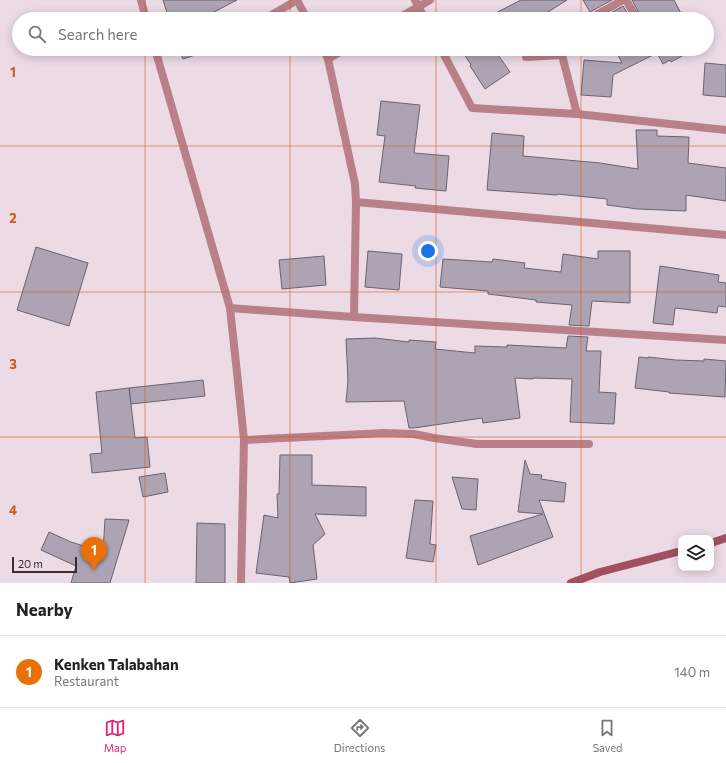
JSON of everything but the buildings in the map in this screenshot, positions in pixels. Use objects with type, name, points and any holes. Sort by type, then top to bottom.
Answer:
[{"type":"main road","points":[[714,542],[726,538]]},
{"type":"main road","points":[[571,583],[600,572],[678,553]]},
{"type":"street","points":[[141,0],[144,12]]},
{"type":"street","points":[[277,12],[297,0],[303,12]]},
{"type":"street","points":[[406,12],[417,3],[430,0]]},
{"type":"street","points":[[601,12],[623,0]]},
{"type":"street","points":[[626,0],[633,12]]},
{"type":"street","points":[[417,3],[422,12]]},
{"type":"street","points":[[157,56],[230,308],[244,440],[241,583]]},
{"type":"street","points":[[326,56],[355,184],[354,317]]},
{"type":"street","points":[[328,59],[333,56]]},
{"type":"street","points":[[445,56],[472,108],[577,114],[726,130]]},
{"type":"street","points":[[526,57],[533,56]]},
{"type":"street","points":[[563,56],[577,114]]},
{"type":"street","points":[[356,202],[726,235]]},
{"type":"street","points":[[230,308],[726,340]]},
{"type":"street","points":[[244,440],[384,433],[414,434],[477,444],[589,444]]},
{"type":"place","name":"Kenken Talabahan","points":[[94,570]]}]
